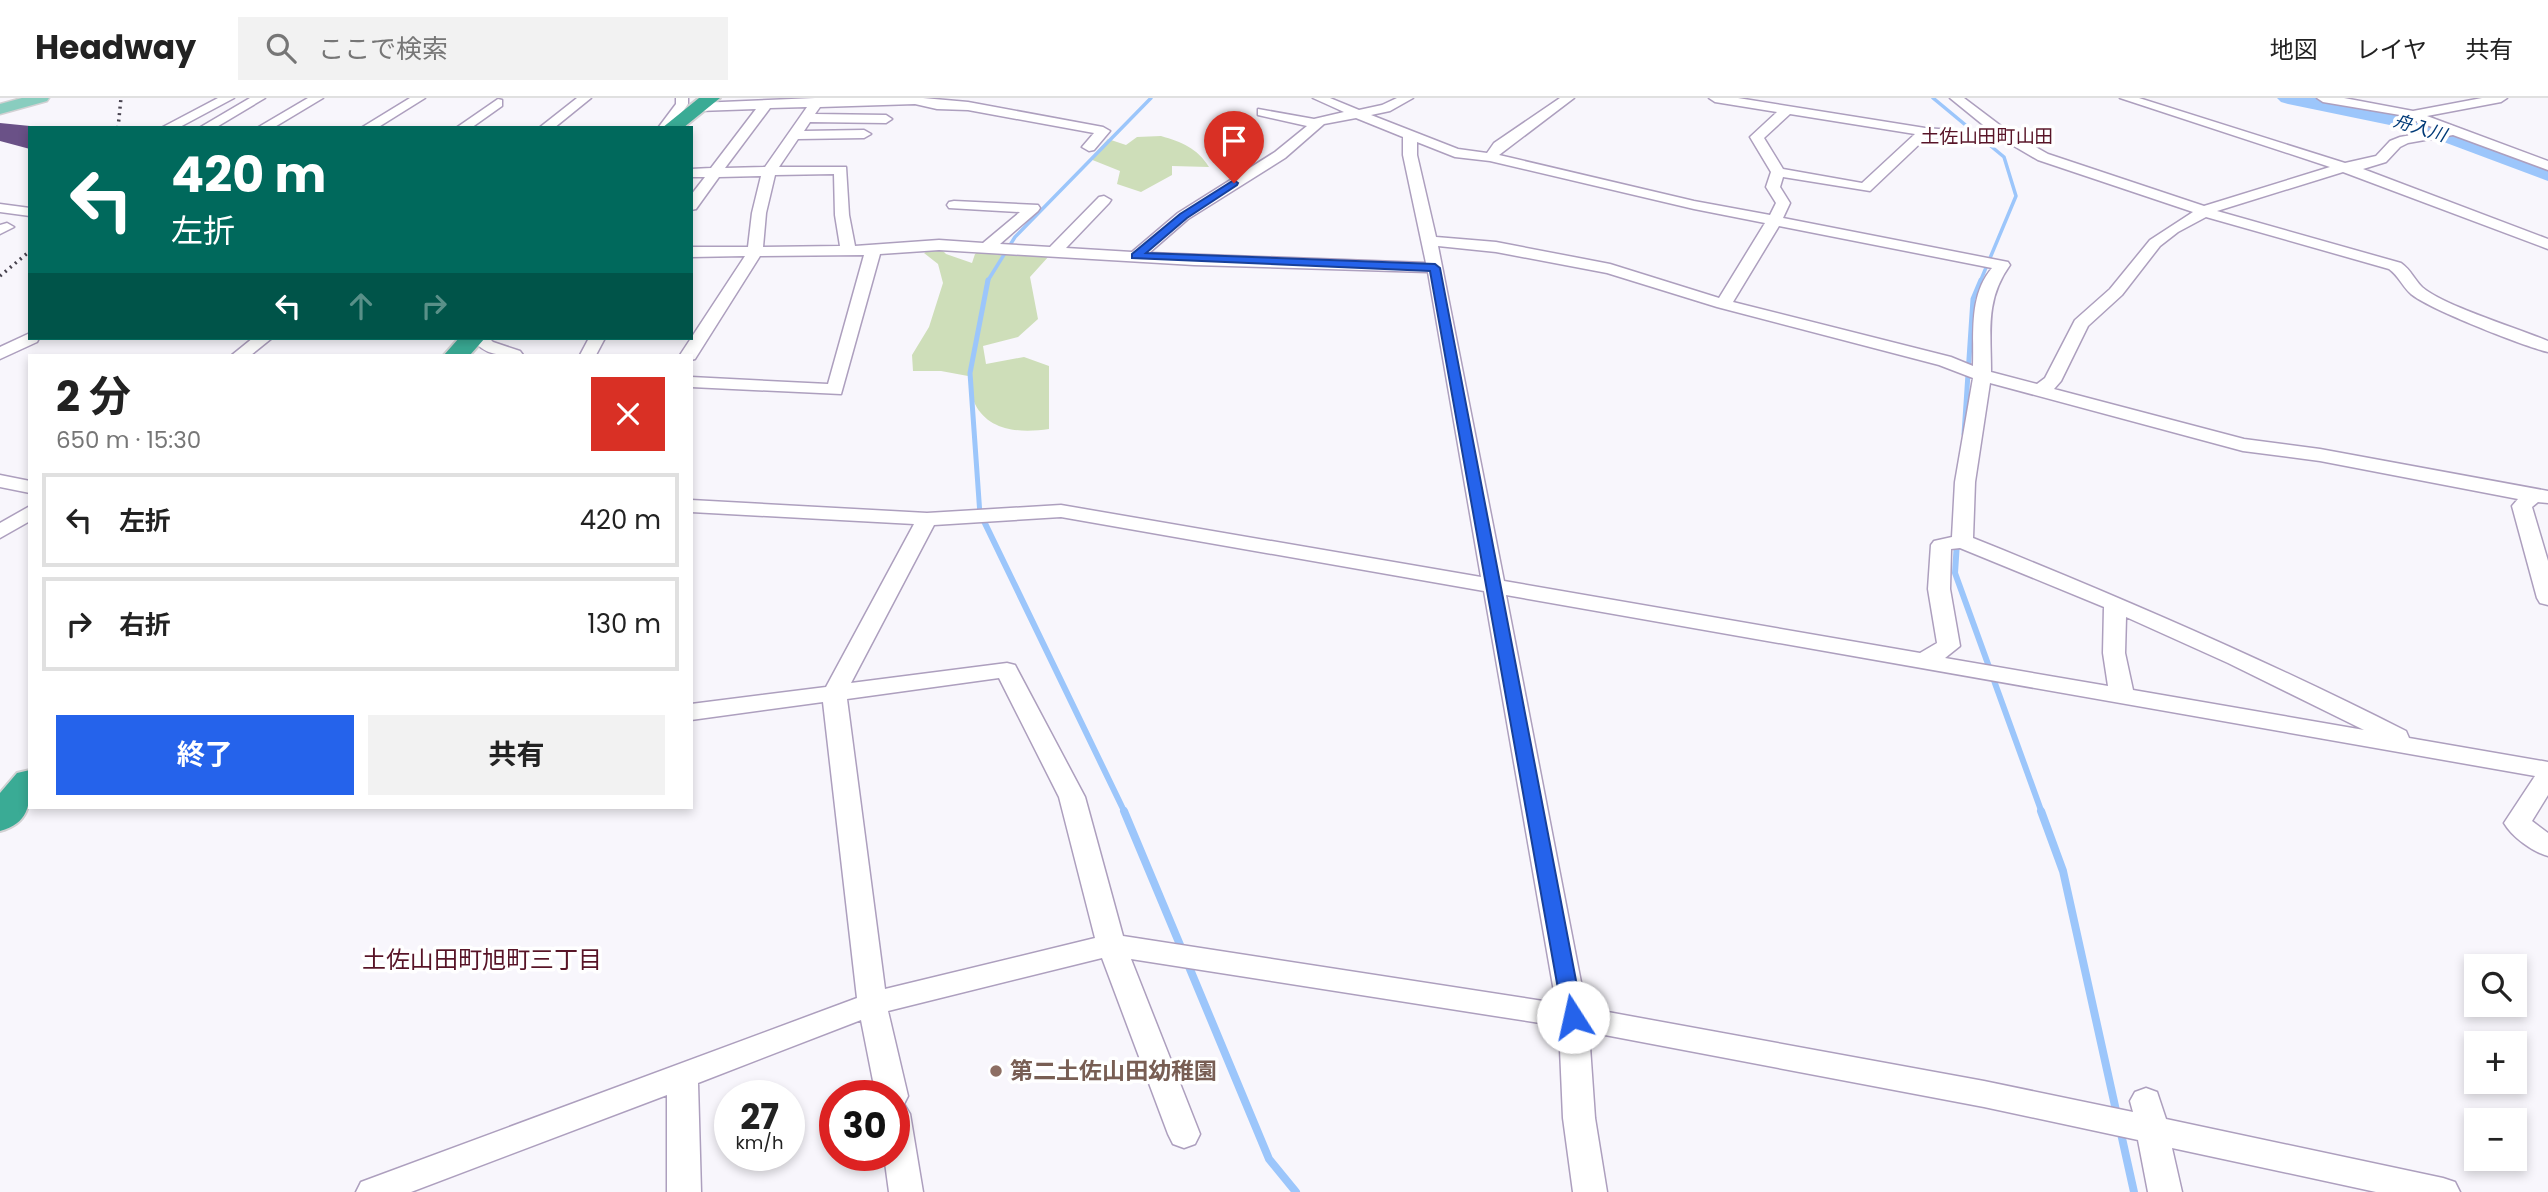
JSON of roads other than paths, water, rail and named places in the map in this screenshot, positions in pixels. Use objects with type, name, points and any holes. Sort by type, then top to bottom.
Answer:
[{"type":"highway","points":[[673,126],[697,101]]},
{"type":"highway","points":[[457,354],[471,340]]},
{"type":"highway","points":[[0,818],[21,786]]},
{"type":"main road","points":[[0,109],[41,98]]},
{"type":"street","points":[[171,126],[228,98]]},
{"type":"street","points":[[209,126],[258,98]]},
{"type":"street","points":[[267,126],[317,98]]},
{"type":"street","points":[[370,126],[419,98]]},
{"type":"street","points":[[548,126],[585,98]]},
{"type":"street","points":[[1319,98],[1455,153],[1490,157],[1669,200],[1776,220],[1833,234],[2001,265],[1990,280],[1983,305],[1982,375],[1965,482],[1939,589],[1949,646],[1923,661]]},
{"type":"street","points":[[1262,112],[1317,124],[1386,108],[1407,98]]},
{"type":"street","points":[[1490,157],[1499,146],[1568,98]]},
{"type":"street","points":[[1715,98],[1925,132],[1997,136]]},
{"type":"street","points":[[1956,98],[1997,136],[2043,158],[2204,211],[2395,266],[2405,273],[2416,290],[2548,347]]},
{"type":"street","points":[[2126,98],[2344,167],[2548,244]]},
{"type":"street","points":[[2323,98],[2414,116],[2444,133],[2548,166]]},
{"type":"street","points":[[2414,116],[2493,99]]},
{"type":"street","points":[[666,126],[682,104],[697,101],[766,105],[818,101],[915,100],[937,105],[968,106],[1103,131],[1089,147]]},
{"type":"street","points":[[690,354],[755,251],[759,213],[769,172],[818,101]]},
{"type":"street","points":[[465,126],[498,103]]},
{"type":"street","points":[[693,203],[766,105]]},
{"type":"street","points":[[1788,109],[1757,138],[1778,172],[1865,188],[1897,162],[1925,132]]},
{"type":"street","points":[[806,118],[886,119]]},
{"type":"street","points":[[1136,256],[1183,216],[1280,155],[1317,124]]},
{"type":"street","points":[[2041,390],[2052,381],[2081,324],[2116,292],[2155,243],[2173,229],[2204,211],[2344,167],[2360,166],[2381,159],[2395,144],[2405,140],[2444,133]]},
{"type":"street","points":[[794,135],[864,134]]},
{"type":"street","points":[[1410,135],[1410,155],[1435,268],[1573,1017],[1579,1118],[1590,1192]]},
{"type":"street","points":[[693,173],[841,170],[842,215],[848,249]]},
{"type":"street","points":[[1723,304],[1776,220],[1783,203],[1773,187],[1778,172]]},
{"type":"street","points":[[1055,251],[1104,200]]},
{"type":"street","points":[[954,205],[1033,208],[991,247]]},
{"type":"street","points":[[0,208],[28,212]]},
{"type":"street","points":[[1428,241],[1496,247],[1610,269],[1723,304],[2243,445],[2288,449],[2468,485],[2541,496]]},
{"type":"street","points":[[693,252],[873,250],[939,245],[1435,268]]},
{"type":"street","points":[[693,382],[835,390],[873,250]]},
{"type":"street","points":[[0,354],[28,340]]},
{"type":"street","points":[[241,354],[261,340]]},
{"type":"street","points":[[482,340],[487,346],[511,354]]},
{"type":"street","points":[[0,481],[28,487]]},
{"type":"street","points":[[2541,496],[2522,506],[2548,598]]},
{"type":"street","points":[[693,506],[927,519],[1061,511],[2415,746],[2548,772],[2517,822],[2548,848]]},
{"type":"street","points":[[0,532],[28,513]]},
{"type":"street","points":[[889,1080],[872,1004],[834,693],[927,519]]},
{"type":"street","points":[[1951,543],[2115,603],[2315,694],[2415,746]]},
{"type":"street","points":[[2115,603],[2114,653],[2122,695]]},
{"type":"street","points":[[693,712],[1007,670],[1072,797],[1111,945],[1184,1134]]},
{"type":"street","points":[[380,1190],[872,1004],[1111,945],[1573,1017],[2082,1114],[2148,1114],[2444,1192]]},
{"type":"street","points":[[682,1075],[684,1192]]},
{"type":"street","points":[[2148,1114],[2165,1192]]},
{"type":"street","points":[[903,1171],[906,1192]]},
{"type":"waterway","points":[[988,281],[1015,237],[1151,98]]},
{"type":"waterway","points":[[1933,98],[2004,157],[2016,196],[1980,282]]},
{"type":"waterway","name":"舟入川","points":[[2288,98],[2384,115],[2417,124],[2548,174]]},
{"type":"waterway","points":[[1964,434],[1973,299],[1981,280]]},
{"type":"waterway","points":[[980,515],[970,373],[988,281]]},
{"type":"waterway","points":[[980,513],[1125,813]]},
{"type":"waterway","points":[[1957,542],[1955,573],[2042,813]]},
{"type":"waterway","points":[[1124,811],[1183,952]]},
{"type":"waterway","points":[[2041,811],[2063,871],[2117,1115]]},
{"type":"waterway","points":[[1187,962],[1269,1159],[1296,1192]]},
{"type":"waterway","points":[[2120,1129],[2134,1192]]},
{"type":"railway","points":[[118,126],[121,98]]},
{"type":"railway","points":[[0,276],[28,253]]},
{"type":"place","name":"第二土佐山田幼稚園","points":[[996,1071]]},
{"type":"district","name":"土佐山田町山田","points":[[1987,136]]},
{"type":"district","name":"土佐山田町旭町三丁目","points":[[482,960]]}]
